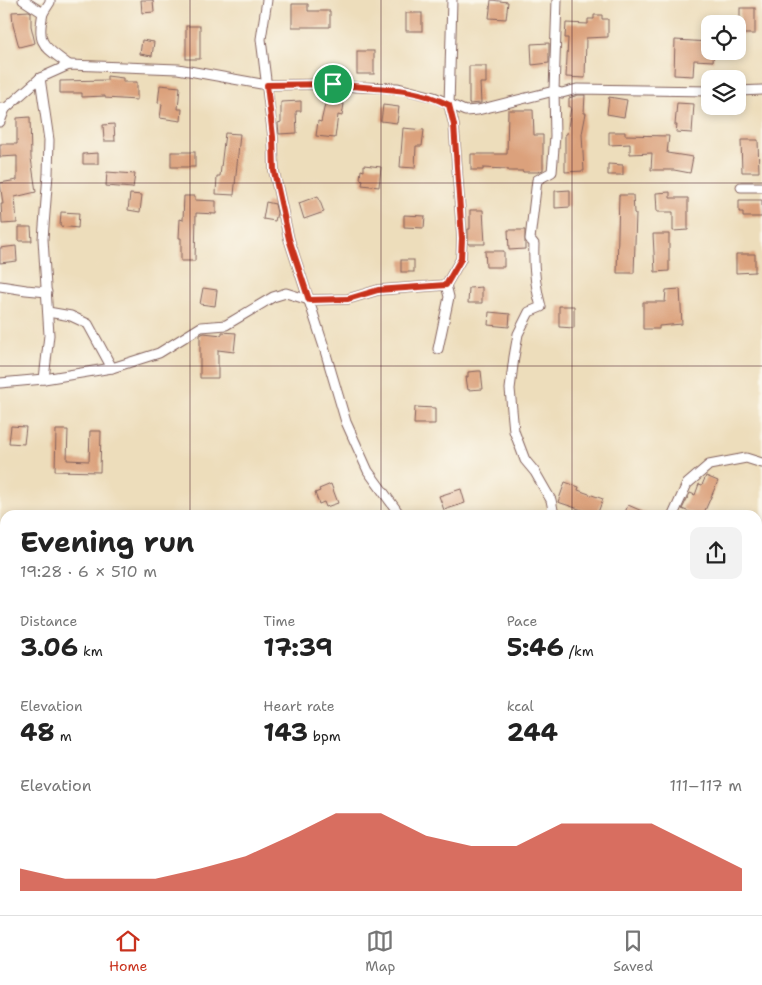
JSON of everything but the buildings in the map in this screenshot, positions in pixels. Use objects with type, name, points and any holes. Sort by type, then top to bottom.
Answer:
[{"type":"street","points":[[22,0],[43,13]]},
{"type":"street","points":[[50,0],[43,13],[39,32],[44,45],[69,65]]},
{"type":"street","points":[[267,0],[261,39],[273,137],[274,171],[289,239],[346,422],[368,470],[396,510]]},
{"type":"street","points":[[438,349],[449,297],[446,285],[461,259],[462,238],[454,125],[449,105],[452,0]]},
{"type":"street","points":[[553,510],[551,500],[535,472],[525,460],[514,431],[510,389],[518,334],[529,312],[541,308],[535,285],[533,266],[534,244],[530,239],[537,180],[552,172],[555,136],[554,91],[557,0]]},
{"type":"street","points":[[0,122],[2,108],[40,78],[69,65],[178,69],[267,85],[333,84],[356,87],[398,88],[434,97],[465,111],[478,110],[554,91],[562,93],[577,89],[701,91]]},
{"type":"street","points":[[40,78],[49,140],[43,239],[49,335],[44,379]]},
{"type":"street","points":[[746,91],[762,90]]},
{"type":"street","points":[[740,187],[762,187]]},
{"type":"street","points":[[0,384],[112,368],[159,353],[201,327],[226,325],[241,318],[273,297],[286,293],[309,300],[348,299],[378,290],[446,285]]},
{"type":"street","points":[[0,286],[47,292]]},
{"type":"street","points":[[48,312],[71,316],[88,324],[112,368]]},
{"type":"street","points":[[675,510],[687,484],[710,465],[746,458],[762,463]]},
{"type":"route","points":[[333,84],[356,87],[398,88],[434,97],[449,105],[454,125],[462,238],[461,259],[446,285],[378,290],[348,299],[309,300],[289,239],[274,171],[273,137],[267,85],[333,84]]}]
